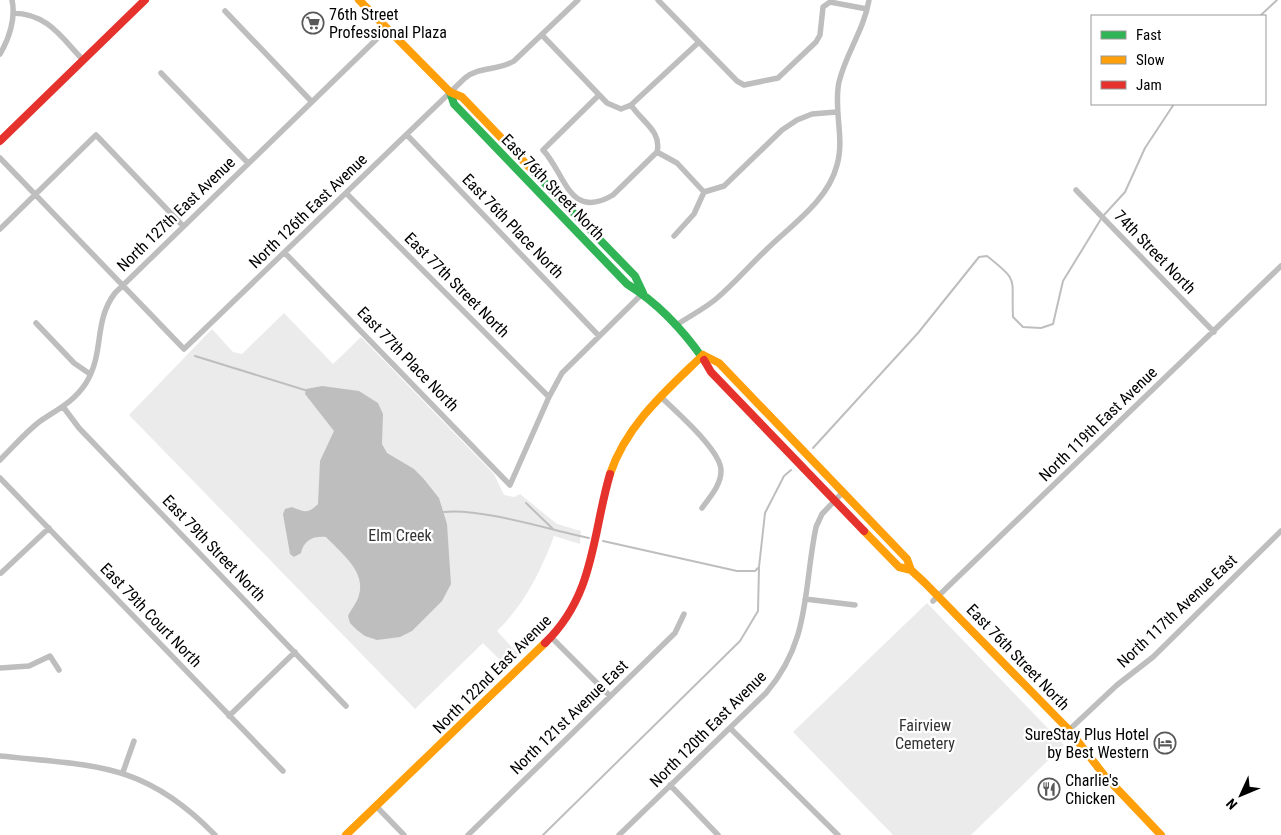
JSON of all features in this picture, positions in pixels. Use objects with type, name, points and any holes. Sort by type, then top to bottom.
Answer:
[{"type":"main road","points":[[0,141],[145,0]]},
{"type":"main road","name":"East 76th Street North","points":[[358,0],[450,92],[462,97],[635,276],[643,293],[703,355],[711,372],[899,567],[911,570]]},
{"type":"main road","name":"East 76th Street North","points":[[703,355],[719,363],[907,559],[911,570],[936,598],[1069,730],[1094,764],[1161,835]]},
{"type":"main road","name":"North 122nd East Avenue","points":[[346,835],[551,637],[573,608],[586,578],[614,464],[631,430],[660,396],[703,355]]},
{"type":"street","points":[[0,54],[6,44],[13,13],[12,0]]},
{"type":"street","points":[[450,92],[470,74],[484,68],[507,65],[514,61],[578,0]]},
{"type":"street","points":[[658,0],[739,83],[770,81],[778,78],[816,42],[820,35],[824,2],[867,9]]},
{"type":"street","points":[[675,326],[716,299],[824,194],[833,180],[838,162],[836,112],[840,77],[858,38],[869,0]]},
{"type":"street","points":[[224,11],[312,102]]},
{"type":"street","points":[[13,13],[33,15],[42,19],[84,60]]},
{"type":"street","name":"North 127th East Avenue","points":[[0,460],[39,422],[64,408],[80,391],[90,374],[98,350],[104,311],[122,285],[388,28]]},
{"type":"street","points":[[542,35],[598,95],[613,106],[621,109],[631,106],[699,42]]},
{"type":"street","points":[[161,72],[248,163]]},
{"type":"street","name":"North 126th East Avenue","points":[[122,285],[184,349],[450,92]]},
{"type":"street","points":[[598,95],[543,150],[553,161],[559,178],[573,195],[582,201],[596,202],[613,195],[657,152],[659,142],[657,136],[631,106]]},
{"type":"street","points":[[674,236],[694,214],[704,192],[724,186],[782,130],[797,120],[812,114],[836,112]]},
{"type":"street","points":[[0,229],[96,135],[183,226]]},
{"type":"street","name":"East 76th Place North","points":[[406,135],[599,336]]},
{"type":"street","points":[[657,152],[677,163],[704,192]]},
{"type":"street","points":[[0,158],[122,285]]},
{"type":"street","name":"74th Street North","points":[[1076,190],[1214,332]]},
{"type":"street","name":"East 77th Street North","points":[[346,193],[549,397]]},
{"type":"street","name":"East 77th Place North","points":[[285,253],[510,485],[549,397]]},
{"type":"street","name":"North 119th East Avenue","points":[[936,598],[1281,266]]},
{"type":"street","points":[[549,397],[562,373],[643,293]]},
{"type":"street","points":[[36,323],[74,363],[90,374]]},
{"type":"street","points":[[660,396],[712,450],[721,466],[718,485],[702,508]]},
{"type":"street","name":"East 79th Street North","points":[[64,408],[79,428],[346,706]]},
{"type":"street","name":"East 79th Court North","points":[[0,478],[283,771]]},
{"type":"street","name":"North 120th East Avenue","points":[[619,835],[766,693],[782,672],[798,639],[816,527],[822,514],[843,492]]},
{"type":"street","points":[[1,573],[49,528]]},
{"type":"street","name":"North 117th Avenue East","points":[[1069,730],[1117,685],[1153,657],[1281,531]]},
{"type":"street","points":[[805,599],[856,605]]},
{"type":"street","name":"North 121st Avenue East","points":[[468,835],[675,633],[684,614]]},
{"type":"street","points":[[551,637],[610,696]]},
{"type":"street","points":[[230,716],[296,652]]},
{"type":"street","points":[[0,668],[29,666],[50,656],[59,670]]},
{"type":"street","points":[[730,728],[838,835]]},
{"type":"street","points":[[123,772],[134,741]]},
{"type":"street","points":[[0,756],[82,764],[123,772],[140,778],[173,797],[215,835]]},
{"type":"street","points":[[670,786],[718,835]]},
{"type":"street","points":[[376,806],[404,835]]},
{"type":"green space","name":"Elm Creek","points":[[284,313],[333,364],[361,337],[494,474],[504,495],[514,497],[520,494],[557,524],[581,531],[580,544],[554,536],[531,587],[507,621],[497,631],[519,655],[508,668],[483,643],[415,709],[129,415],[212,329],[233,352],[242,354]]},
{"type":"green space","name":"Fairview Cemetery","points":[[927,603],[1064,745],[971,835],[893,835],[793,732]]},
{"type":"shaded area","points":[[322,386],[359,391],[378,403],[383,414],[382,444],[387,453],[414,469],[439,498],[447,524],[451,584],[442,601],[412,631],[400,637],[377,640],[365,636],[350,623],[348,616],[359,595],[359,578],[351,563],[326,537],[317,537],[310,540],[304,545],[301,553],[294,557],[290,554],[283,514],[285,509],[292,507],[309,511],[318,504],[320,461],[334,431],[305,394],[306,389]]},
{"type":"waterway","points":[[1261,15],[1277,0]]},
{"type":"waterway","points":[[1104,215],[1125,192],[1145,148],[1173,105]]},
{"type":"waterway","points":[[813,448],[918,333],[979,257],[987,256],[1009,276],[1013,287],[1013,317],[1023,327],[1041,328],[1053,324],[1063,281],[1101,219]]},
{"type":"waterway","points":[[195,356],[308,391]]},
{"type":"waterway","points":[[543,835],[740,641],[758,611],[759,567],[765,513],[784,476],[791,470]]},
{"type":"waterway","points":[[526,503],[553,529]]},
{"type":"waterway","points":[[444,512],[477,513],[496,516],[589,538]]},
{"type":"waterway","points":[[603,541],[737,571],[755,571],[758,568]]},
{"type":"traffic: fast","points":[[450,92],[454,104],[627,284],[669,318],[704,360]]},
{"type":"traffic: fast","points":[[533,171],[635,276],[643,293]]},
{"type":"traffic: slow","points":[[359,0],[450,92],[462,97],[533,171]]},
{"type":"traffic: slow","points":[[703,355],[719,363],[907,559],[911,570]]},
{"type":"traffic: slow","points":[[610,474],[626,439],[637,424],[662,395],[703,355]]},
{"type":"traffic: slow","points":[[864,531],[899,567],[911,570],[925,583],[1069,730],[1104,775],[1161,835]]},
{"type":"traffic: slow","points":[[346,835],[545,643]]},
{"type":"traffic: jam","points":[[0,141],[145,0]]},
{"type":"traffic: jam","points":[[704,360],[711,372],[864,531]]},
{"type":"traffic: jam","points":[[545,643],[574,605],[583,585],[590,563],[610,474]]},
{"type":"place","name":"76th Street Professional Plaza","points":[[313,23]]},
{"type":"place","name":"SureStay Plus Hotel by Best Western","points":[[1165,743]]},
{"type":"place","name":"Charlie's Chicken","points":[[1049,789]]}]
